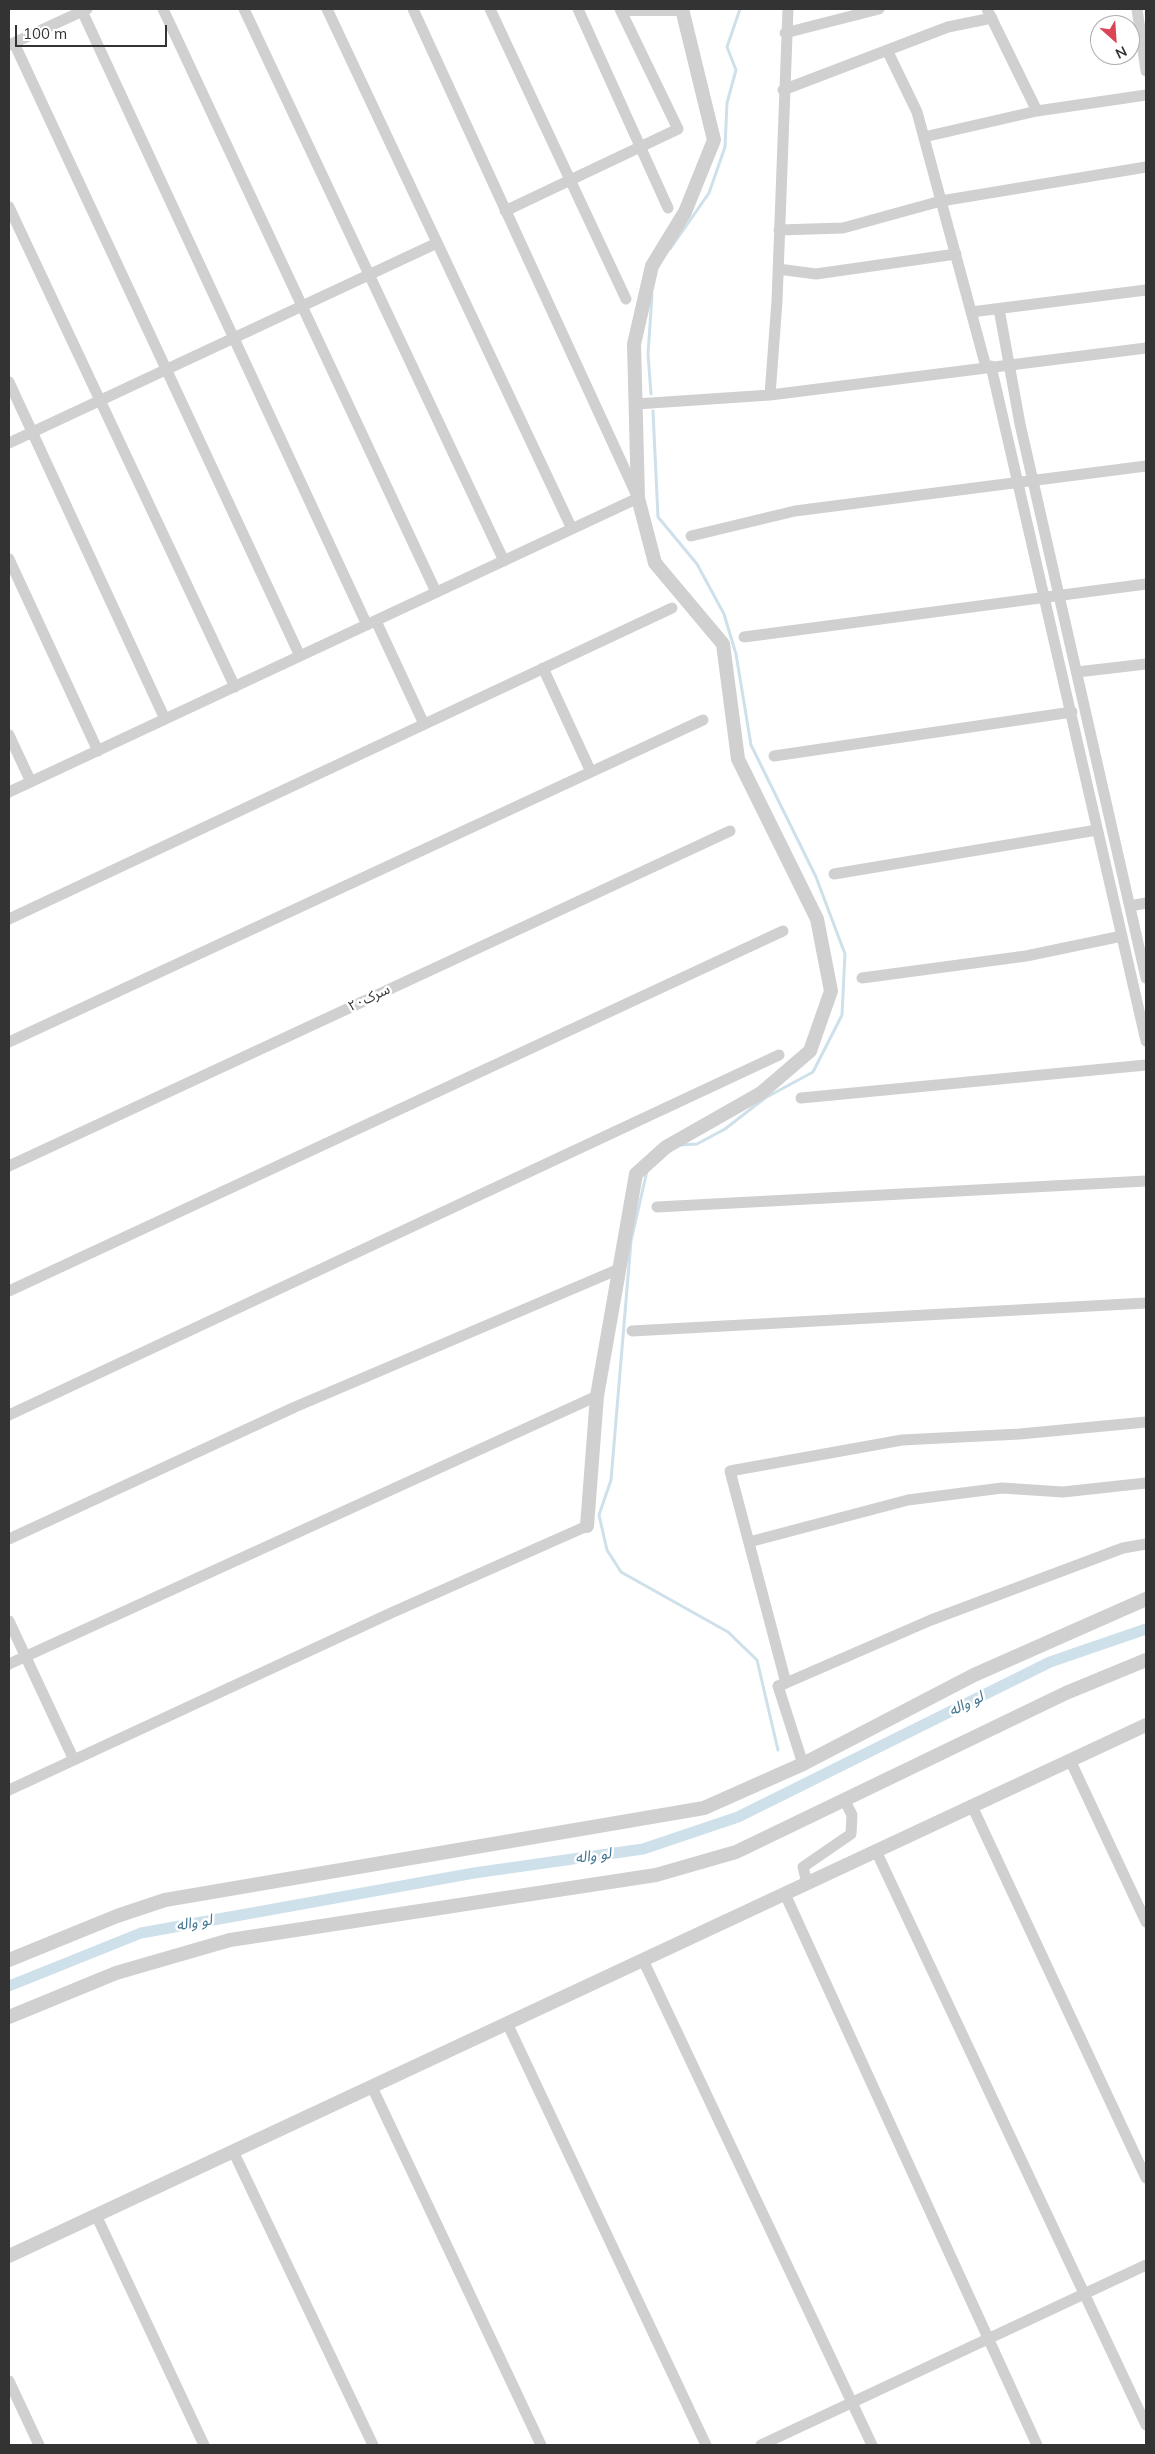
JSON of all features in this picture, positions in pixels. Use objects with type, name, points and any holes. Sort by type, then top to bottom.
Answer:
[{"type":"street","points":[[163,9],[436,592]]},
{"type":"street","points":[[244,9],[504,561]]},
{"type":"street","points":[[326,9],[572,529]]},
{"type":"street","points":[[9,1790],[391,1613],[588,1526],[596,1396],[636,1174],[666,1147],[761,1093],[810,1051],[832,991],[817,919],[738,759],[723,644],[655,563],[638,498],[412,9]]},
{"type":"street","points":[[490,9],[572,180],[626,299]]},
{"type":"street","points":[[578,9],[668,208]]},
{"type":"street","points":[[505,211],[678,129],[620,9]]},
{"type":"street","points":[[630,9],[682,9],[714,140],[685,212],[652,266],[634,344],[638,498]]},
{"type":"street","points":[[770,395],[778,269],[785,33],[788,9]]},
{"type":"street","points":[[785,33],[879,9]]},
{"type":"street","points":[[1137,9],[1146,71]]},
{"type":"street","points":[[300,656],[11,44],[84,10],[233,338],[371,623],[424,724]]},
{"type":"street","points":[[783,90],[948,27],[990,14],[1037,111]]},
{"type":"street","points":[[887,50],[917,112],[971,312],[989,367],[1072,712],[1097,830],[1146,1041]]},
{"type":"street","points":[[924,137],[1037,111],[1146,96]]},
{"type":"street","points":[[779,230],[843,228],[941,201],[1146,167]]},
{"type":"street","points":[[9,207],[235,687]]},
{"type":"street","points":[[9,443],[437,243]]},
{"type":"street","points":[[778,269],[816,274],[956,254]]},
{"type":"street","points":[[971,312],[1146,290]]},
{"type":"street","points":[[999,309],[1020,424],[1035,481],[1146,978]]},
{"type":"street","points":[[636,404],[770,395],[1146,348]]},
{"type":"street","points":[[9,382],[165,719]]},
{"type":"street","points":[[691,536],[795,511],[1146,466]]},
{"type":"street","points":[[9,792],[638,498]]},
{"type":"street","points":[[9,559],[98,750]]},
{"type":"street","points":[[744,637],[1146,584]]},
{"type":"street","points":[[9,919],[672,608]]},
{"type":"street","points":[[1077,672],[1146,664]]},
{"type":"street","points":[[543,668],[592,772]]},
{"type":"street","points":[[774,756],[1072,712]]},
{"type":"street","points":[[9,1042],[703,720]]},
{"type":"street","points":[[9,735],[31,782]]},
{"type":"street","points":[[834,874],[1097,830]]},
{"type":"street","name":"سرک۲۰","points":[[9,1166],[730,831]]},
{"type":"street","points":[[1130,906],[1146,903]]},
{"type":"street","points":[[9,1291],[783,932]]},
{"type":"street","points":[[862,978],[1026,956],[1122,936]]},
{"type":"street","points":[[9,1415],[779,1055]]},
{"type":"street","points":[[801,1098],[1146,1065]]},
{"type":"street","points":[[658,1207],[1146,1181]]},
{"type":"street","points":[[9,1539],[295,1407],[619,1269]]},
{"type":"street","points":[[632,1331],[1146,1303]]},
{"type":"street","points":[[9,1664],[596,1396]]},
{"type":"street","points":[[786,1683],[730,1471],[902,1440],[1020,1434],[1146,1422]]},
{"type":"street","points":[[749,1542],[908,1500],[1002,1488],[1063,1492],[1146,1483]]},
{"type":"street","points":[[803,1764],[778,1686],[931,1620],[1123,1548],[1146,1544]]},
{"type":"street","points":[[9,1960],[117,1916],[165,1900],[704,1808],[803,1764],[974,1675],[1146,1599]]},
{"type":"street","points":[[9,1621],[74,1760]]},
{"type":"street","points":[[9,2017],[116,1973],[230,1940],[656,1875],[736,1852],[1066,1693],[1146,1660]]},
{"type":"street","points":[[9,2256],[1146,1725]]},
{"type":"street","points":[[1070,1760],[1146,1922]]},
{"type":"street","points":[[807,1883],[803,1867],[852,1834],[852,1815],[844,1800]]},
{"type":"street","points":[[972,1806],[1146,2178]]},
{"type":"street","points":[[876,1851],[1146,2425]]},
{"type":"street","points":[[785,1894],[987,2340],[1038,2445]]},
{"type":"street","points":[[643,1960],[872,2445]]},
{"type":"street","points":[[507,2023],[706,2445]]},
{"type":"street","points":[[372,2086],[541,2445]]},
{"type":"street","points":[[233,2151],[373,2445]]},
{"type":"street","points":[[96,2215],[204,2445]]},
{"type":"street","points":[[761,2445],[1146,2265]]},
{"type":"street","points":[[9,2380],[40,2445]]},
{"type":"waterway","points":[[670,249],[709,193],[725,147],[727,103],[736,70],[727,47],[740,9]]},
{"type":"waterway","points":[[651,394],[648,354],[652,295]]},
{"type":"waterway","points":[[653,411],[658,517],[697,564],[724,614],[736,654],[751,745],[816,877],[845,954],[842,1015],[813,1072],[765,1098],[725,1129],[697,1144],[679,1145]]},
{"type":"waterway","points":[[647,1171],[631,1241],[611,1480],[599,1515],[607,1550],[621,1572],[728,1632],[757,1660],[778,1750]]},
{"type":"waterway","name":"لو واله","points":[[9,1986],[141,1933],[474,1873],[643,1849],[738,1817],[1050,1662],[1146,1629]]}]
